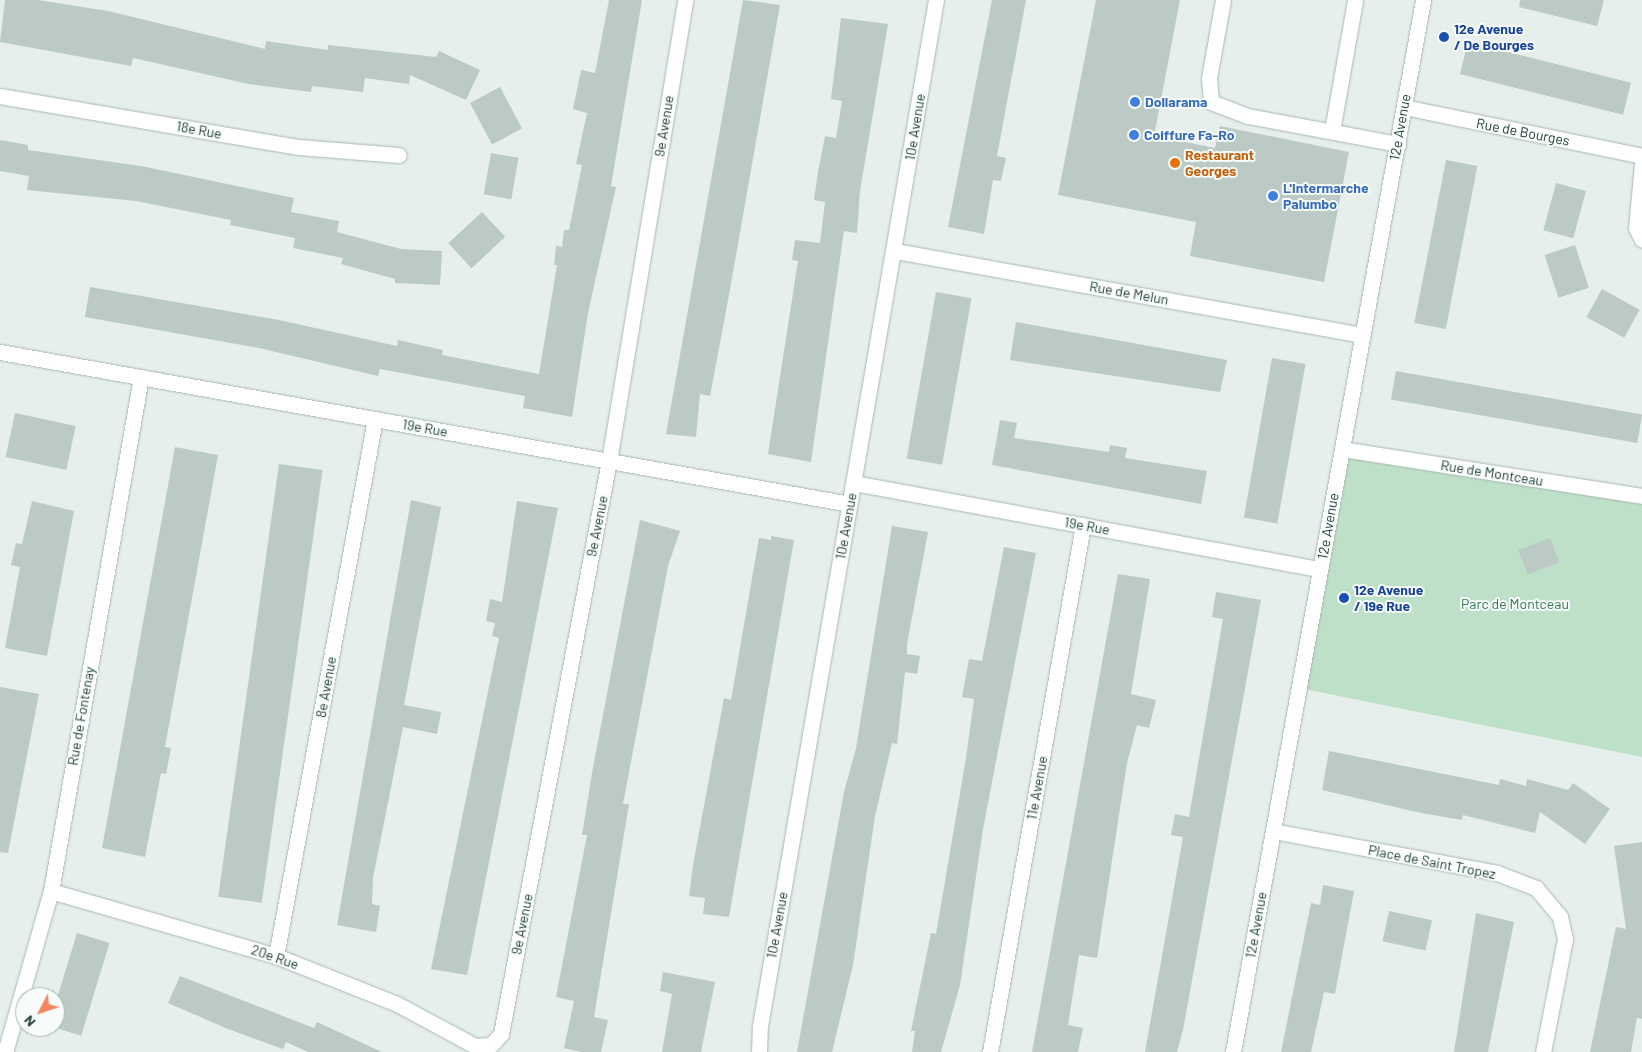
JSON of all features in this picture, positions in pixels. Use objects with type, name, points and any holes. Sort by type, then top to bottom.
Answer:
[{"type":"street","name":"9e Avenue","points":[[491,1045],[502,1034],[609,461],[685,0]]},
{"type":"street","name":"10e Avenue","points":[[759,1052],[760,1026],[895,252],[936,0]]},
{"type":"street","points":[[1223,0],[1208,78],[1211,102],[1235,113],[1398,144]]},
{"type":"street","points":[[1332,131],[1355,0]]},
{"type":"street","name":"12e Avenue","points":[[1233,1052],[1423,0]]},
{"type":"street","name":"18e Rue","points":[[0,96],[298,147],[399,155]]},
{"type":"street","name":"Rue de Bourges","points":[[1404,107],[1642,156]]},
{"type":"street","points":[[1642,164],[1636,228],[1642,240]]},
{"type":"street","name":"Rue de Melun","points":[[895,252],[1362,335]]},
{"type":"street","name":"19e Rue","points":[[0,352],[850,504]]},
{"type":"street","name":"Rue de Fontenay","points":[[5,1052],[51,891],[141,377]]},
{"type":"street","name":"8e Avenue","points":[[276,956],[375,419]]},
{"type":"street","name":"Rue de Montceau","points":[[1342,449],[1642,496]]},
{"type":"street","name":"19e Rue","points":[[854,483],[1320,569]]},
{"type":"street","name":"11e Avenue","points":[[990,1052],[1083,525]]},
{"type":"street","name":"Place de Saint Tropez","points":[[1273,831],[1497,873],[1536,888],[1560,917],[1565,939],[1543,1052]]},
{"type":"street","name":"20e Rue","points":[[51,891],[276,956],[397,1004],[475,1046],[491,1045]]},
{"type":"green space","name":"Parc de Montceau","points":[[1342,449],[1642,496],[1642,757],[1299,688]]},
{"type":"building","points":[[5,0],[38,0],[108,11],[265,49],[266,41],[328,50],[328,45],[436,57],[439,51],[480,70],[466,100],[410,75],[409,84],[365,78],[363,92],[312,86],[311,92],[249,84],[133,58],[131,66],[0,42]]},
{"type":"building","points":[[609,0],[642,0],[611,186],[616,187],[588,313],[572,417],[523,408],[525,396],[380,369],[378,376],[259,348],[85,317],[90,287],[279,320],[397,346],[398,340],[443,350],[442,355],[539,374],[557,265],[554,265],[556,246],[562,247],[564,230],[569,230],[582,165],[576,164],[587,113],[573,109],[581,70],[595,73]]},
{"type":"building","points":[[743,0],[780,5],[729,295],[710,396],[700,394],[696,437],[666,434]]},
{"type":"building","points":[[992,0],[1026,0],[997,156],[1006,158],[1001,181],[993,180],[984,234],[948,227]]},
{"type":"building","points":[[1096,0],[1180,0],[1154,136],[1215,148],[1220,126],[1349,152],[1324,282],[1190,256],[1196,222],[1058,195]]},
{"type":"building","points":[[1520,0],[1604,0],[1597,26],[1519,7]]},
{"type":"building","points":[[841,18],[888,24],[860,191],[857,233],[844,231],[811,462],[768,454],[798,261],[792,260],[795,240],[820,243],[825,202],[814,200],[825,136],[836,138],[842,101],[831,99]]},
{"type":"building","points":[[1468,42],[1631,83],[1623,115],[1460,74]]},
{"type":"building","points":[[500,87],[522,128],[492,144],[470,103]]},
{"type":"building","points":[[0,140],[28,145],[28,150],[141,166],[294,198],[291,212],[339,221],[337,232],[401,249],[442,251],[440,285],[395,283],[395,279],[341,264],[343,258],[293,248],[295,238],[230,225],[231,220],[136,201],[27,190],[29,176],[0,171]]},
{"type":"building","points":[[491,153],[519,158],[511,199],[484,194]]},
{"type":"building","points":[[1446,160],[1477,166],[1446,329],[1414,323]]},
{"type":"building","points":[[1556,183],[1586,191],[1573,238],[1543,230]]},
{"type":"building","points":[[482,212],[505,237],[472,268],[448,243]]},
{"type":"building","points":[[1575,245],[1589,288],[1558,298],[1545,255]]},
{"type":"building","points":[[1602,289],[1640,310],[1624,338],[1586,317]]},
{"type":"building","points":[[936,292],[971,298],[942,465],[907,458]]},
{"type":"building","points":[[1016,322],[1227,360],[1220,392],[1010,360]]},
{"type":"building","points":[[1272,358],[1305,364],[1277,523],[1244,518]]},
{"type":"building","points":[[1396,371],[1642,414],[1637,443],[1391,400]]},
{"type":"building","points":[[15,413],[76,426],[66,470],[6,457]]},
{"type":"building","points":[[1000,420],[1017,423],[1014,438],[1109,452],[1110,445],[1127,448],[1125,458],[1207,471],[1201,504],[992,465]]},
{"type":"building","points":[[175,447],[218,455],[165,747],[171,748],[166,774],[161,773],[145,857],[102,848]]},
{"type":"building","points":[[279,464],[323,470],[262,903],[218,897]]},
{"type":"building","points":[[411,500],[441,507],[404,705],[441,712],[437,734],[403,727],[373,878],[372,904],[380,906],[376,932],[337,925]]},
{"type":"building","points":[[32,501],[74,511],[47,656],[5,648],[20,567],[11,565],[16,543],[22,544]]},
{"type":"building","points":[[517,501],[558,508],[467,975],[431,969],[499,638],[492,636],[495,623],[486,621],[490,599],[502,602]]},
{"type":"building","points":[[640,520],[680,531],[668,566],[623,804],[629,804],[594,1017],[608,1020],[601,1052],[581,1052],[564,1048],[574,1001],[556,997],[587,835],[582,835],[592,773]]},
{"type":"building","points":[[892,526],[928,532],[907,644],[907,654],[920,656],[917,674],[905,672],[897,744],[892,743],[875,816],[853,965],[832,1052],[797,1052],[844,792],[856,748]]},
{"type":"building","points":[[771,536],[794,540],[729,917],[703,914],[705,898],[689,896],[693,865],[724,698],[731,700],[759,538],[771,540]]},
{"type":"building","points":[[1550,538],[1559,562],[1528,574],[1518,550]]},
{"type":"building","points":[[1004,547],[1036,553],[983,829],[960,985],[941,1052],[912,1052],[915,1031],[911,1031],[931,933],[936,934],[966,758],[974,699],[962,697],[969,659],[982,661]]},
{"type":"building","points":[[1118,574],[1150,579],[1131,694],[1156,700],[1149,728],[1137,725],[1127,763],[1097,958],[1079,955],[1068,1025],[1083,1028],[1078,1052],[1032,1052]]},
{"type":"building","points":[[1216,592],[1261,600],[1183,1030],[1177,1052],[1145,1052],[1183,837],[1171,835],[1175,814],[1189,817],[1223,619],[1212,617]]},
{"type":"building","points":[[0,687],[39,694],[8,853],[0,852]]},
{"type":"building","points":[[1329,751],[1499,785],[1500,779],[1526,786],[1527,779],[1568,790],[1573,783],[1610,809],[1585,844],[1540,812],[1535,833],[1463,815],[1462,820],[1421,813],[1322,790]]},
{"type":"building","points":[[1642,842],[1642,1019],[1637,1018],[1631,1052],[1590,1052],[1616,927],[1626,929],[1614,846]]},
{"type":"building","points":[[1323,885],[1354,891],[1335,994],[1324,992],[1311,1052],[1281,1052],[1311,903],[1320,905]]},
{"type":"building","points":[[1389,911],[1432,920],[1426,950],[1383,941]]},
{"type":"building","points":[[1476,913],[1514,922],[1488,1052],[1454,1052]]},
{"type":"building","points":[[77,933],[110,943],[81,1036],[65,1031],[65,987],[60,987]]},
{"type":"building","points":[[663,972],[715,982],[701,1052],[662,1052],[672,994],[660,991]]},
{"type":"building","points":[[180,976],[314,1028],[317,1022],[382,1052],[308,1052],[286,1042],[283,1049],[228,1029],[168,1003]]},
{"type":"place","name":"12e Avenue / De Bourges","points":[[1444,37]]},
{"type":"place","name":"Dollarama","points":[[1135,102]]},
{"type":"place","name":"Coiffure Fa-Ro","points":[[1134,135]]},
{"type":"place","name":"Restaurant Georges","points":[[1175,163]]},
{"type":"place","name":"L'Intermarche Palumbo","points":[[1273,196]]},
{"type":"place","name":"12e Avenue / 19e Rue","points":[[1344,598]]}]
